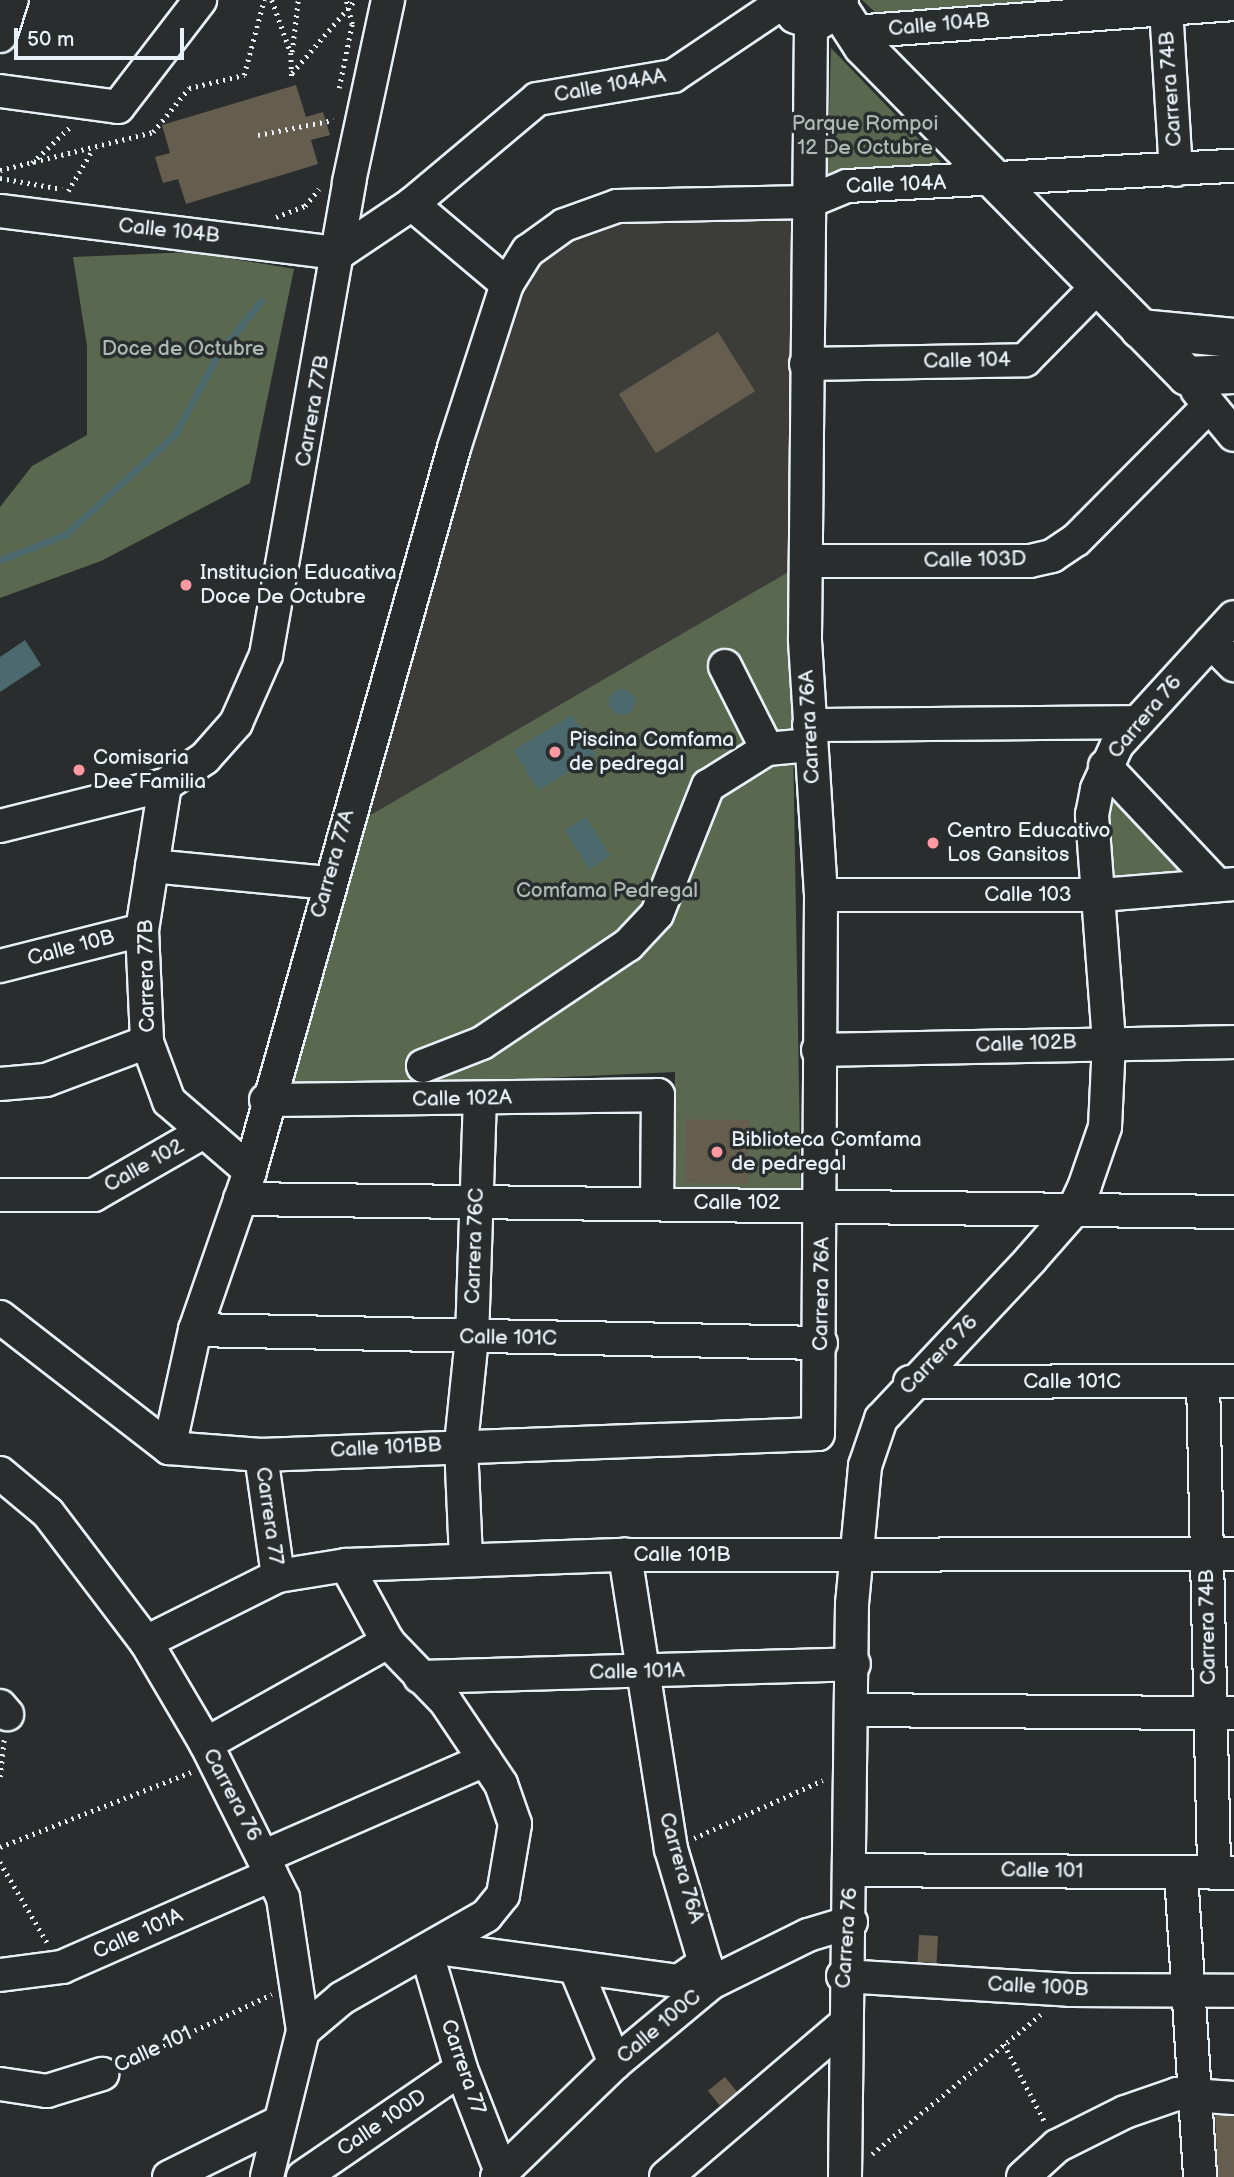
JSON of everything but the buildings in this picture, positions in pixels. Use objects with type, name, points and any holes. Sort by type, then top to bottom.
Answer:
[{"type":"main road","points":[[825,16],[962,147],[1186,376],[1234,374]]},
{"type":"main road","points":[[1140,329],[1234,338]]},
{"type":"street","points":[[0,36],[12,0]]},
{"type":"street","points":[[0,91],[106,106],[200,0]]},
{"type":"street","name":"Carrera 77B","points":[[0,827],[165,785],[205,758],[236,723],[266,655],[383,2]]},
{"type":"street","name":"Calle 104B","points":[[825,16],[1234,4]]},
{"type":"street","name":"Carrera 74B","points":[[1166,8],[1176,170]]},
{"type":"street","name":"Calle 104AA","points":[[338,253],[412,204],[537,99],[673,76],[825,16]]},
{"type":"street","name":"Carrera 76A","points":[[818,1434],[824,1203],[818,1050],[821,895],[810,735],[806,561],[806,364],[808,202],[825,16]]},
{"type":"street","points":[[950,183],[960,169],[962,147]]},
{"type":"street","name":"Calle 104A","points":[[508,284],[528,251],[564,225],[617,206],[808,202],[830,188],[1234,166]]},
{"type":"street","points":[[412,204],[508,284]]},
{"type":"street","name":"Calle 104B","points":[[0,211],[338,253]]},
{"type":"street","name":"Carrera 77A","points":[[169,1448],[195,1329],[245,1185],[327,883],[508,284]]},
{"type":"street","name":"Calle 104","points":[[806,364],[1025,360],[1098,286]]},
{"type":"street","points":[[1186,376],[1234,435]]},
{"type":"street","name":"Calle 103D","points":[[806,561],[1052,556],[1076,540],[1209,406]]},
{"type":"street","name":"Carrera 76","points":[[845,2177],[843,1976],[851,1922],[853,1557],[870,1446],[910,1382],[1073,1211],[1105,1128],[1108,1042],[1101,895],[1093,815],[1105,766],[1135,722],[1234,617]]},
{"type":"street","points":[[1211,642],[1234,665]]},
{"type":"street","points":[[726,666],[767,749]]},
{"type":"street","points":[[423,1066],[482,1043],[628,946],[657,914],[708,786],[767,749],[810,735],[1135,722]]},
{"type":"street","points":[[1105,766],[1225,885]]},
{"type":"street","name":"Carrera 77B","points":[[165,785],[142,930],[148,1042],[169,1101],[202,1133],[245,1185]]},
{"type":"street","points":[[152,866],[327,883]]},
{"type":"street","name":"Calle 103","points":[[821,895],[1101,895],[1225,885]]},
{"type":"street","name":"Calle 10B","points":[[0,967],[142,930]]},
{"type":"street","points":[[0,1084],[46,1080],[148,1042]]},
{"type":"street","name":"Calle 102B","points":[[818,1050],[1108,1042],[1234,1042]]},
{"type":"street","name":"Calle 102A","points":[[266,1100],[480,1100],[658,1095],[657,1202]]},
{"type":"street","name":"Carrera 76C","points":[[466,1559],[461,1444],[472,1338],[480,1100]]},
{"type":"street","name":"Calle 102","points":[[0,1195],[94,1195],[202,1133]]},
{"type":"street","name":"Calle 102","points":[[245,1185],[477,1201],[824,1203],[1073,1211],[1234,1212]]},
{"type":"street","points":[[0,1317],[169,1448]]},
{"type":"street","name":"Calle 101C","points":[[195,1329],[472,1338],[821,1343]]},
{"type":"street","points":[[956,1336],[948,1349],[966,1382]]},
{"type":"street","name":"Carrera 74B","points":[[1203,1381],[1220,1554],[1224,1873]]},
{"type":"street","name":"Calle 101C","points":[[910,1382],[1234,1381]]},
{"type":"street","name":"Calle 101BB","points":[[169,1448],[261,1455],[461,1444],[818,1434]]},
{"type":"street","name":"Carrera 77","points":[[261,1455],[278,1576]]},
{"type":"street","name":"Carrera 76","points":[[0,1473],[48,1513],[146,1642],[211,1753],[283,1898],[300,1981],[303,2031],[276,2124],[267,2177]]},
{"type":"street","name":"Calle 101B","points":[[146,1642],[278,1576],[346,1565],[625,1555],[853,1557],[1220,1554]]},
{"type":"street","name":"Carrera 76A","points":[[575,1966],[679,1981],[700,1971],[706,1953],[671,1849],[640,1674],[625,1555]]},
{"type":"street","points":[[303,2031],[342,1998],[432,1951],[486,1916],[503,1895],[515,1824],[485,1760],[420,1677],[388,1642],[346,1565]]},
{"type":"street","points":[[211,1753],[388,1642]]},
{"type":"street","name":"Calle 101A","points":[[420,1677],[640,1674],[854,1664]]},
{"type":"street","points":[[854,1710],[1222,1713]]},
{"type":"street","name":"Calle 101A","points":[[0,1975],[62,1967],[485,1760]]},
{"type":"street","name":"Calle 101","points":[[850,1870],[1224,1873]]},
{"type":"street","points":[[1181,1873],[1187,1990],[1197,2094],[1199,2177]]},
{"type":"street","name":"Calle 100C","points":[[500,2176],[615,2063],[711,1983],[808,1935],[851,1922]]},
{"type":"street","points":[[432,1951],[575,1966],[615,2063]]},
{"type":"street","name":"Carrera 77","points":[[432,1951],[461,2069],[500,2176]]},
{"type":"street","name":"Calle 100B","points":[[843,1976],[1070,1990],[1234,1991]]},
{"type":"street","points":[[666,2177],[843,2026]]},
{"type":"street","name":"Calle 100D","points":[[303,2177],[461,2069]]},
{"type":"street","name":"Calle 101","points":[[0,2084],[47,2091],[102,2074]]},
{"type":"street","points":[[1023,2177],[1057,2146],[1146,2104],[1197,2094],[1234,2098]]},
{"type":"street","points":[[169,2177],[276,2124]]},
{"type":"path","points":[[0,170],[153,132],[189,88],[244,75],[264,0]]},
{"type":"path","points":[[272,0],[291,53]]},
{"type":"path","points":[[292,80],[291,53],[298,0]]},
{"type":"path","points":[[292,73],[355,0]]},
{"type":"path","points":[[31,163],[106,106]]},
{"type":"path","points":[[258,135],[334,120]]},
{"type":"path","points":[[68,191],[93,149]]},
{"type":"path","points":[[0,178],[79,195]]},
{"type":"path","points":[[268,218],[304,206],[323,183]]},
{"type":"path","points":[[0,1777],[3,1710]]},
{"type":"path","points":[[0,1847],[211,1753]]},
{"type":"path","points":[[671,1849],[850,1768]]},
{"type":"path","points":[[0,1862],[62,1967]]},
{"type":"path","name":"Calle 101","points":[[102,2074],[300,1981]]},
{"type":"path","points":[[845,2177],[1070,1990]]},
{"type":"path","points":[[1004,2044],[1057,2146]]},
{"type":"shaded area","points":[[793,216],[790,571],[355,824],[486,360],[539,255],[616,217]]},
{"type":"green space","points":[[862,0],[1049,1],[950,9],[890,26]]},
{"type":"green space","name":"Parque Rompoi 12 De Octubre","points":[[831,48],[940,161],[941,168],[827,179]]},
{"type":"green space","name":"Doce de Octubre","points":[[192,252],[294,269],[250,483],[101,561],[0,598],[0,507],[32,466],[87,435],[87,346],[73,257]]},
{"type":"green space","name":"Comfama Pedregal","points":[[790,571],[801,1201],[673,1206],[675,1072],[279,1090],[355,824]]},
{"type":"green space","points":[[1109,776],[1199,877],[1098,881]]},
{"type":"water","points":[[25,640],[41,665],[0,692],[0,657]]},
{"type":"water","points":[[622,689],[631,693],[635,702],[631,711],[622,715],[613,711],[609,702],[613,693]]},
{"type":"water","name":"Piscina Comfama de pedregal","points":[[572,715],[596,755],[538,790],[514,750]]},
{"type":"water","points":[[586,817],[610,856],[589,869],[565,830]]},
{"type":"waterway","points":[[0,560],[66,534],[175,434],[218,354],[261,301]]},
{"type":"place","name":"Institucion Educativa Doce De Octubre","points":[[186,585]]},
{"type":"place","name":"Piscina Comfama de pedregal","points":[[555,752]]},
{"type":"place","name":"Comisaria Dee Familia","points":[[79,770]]},
{"type":"place","name":"Centro Educativo Los Gansitos","points":[[933,843]]},
{"type":"place","name":"Biblioteca Comfama de pedregal","points":[[717,1152]]}]
